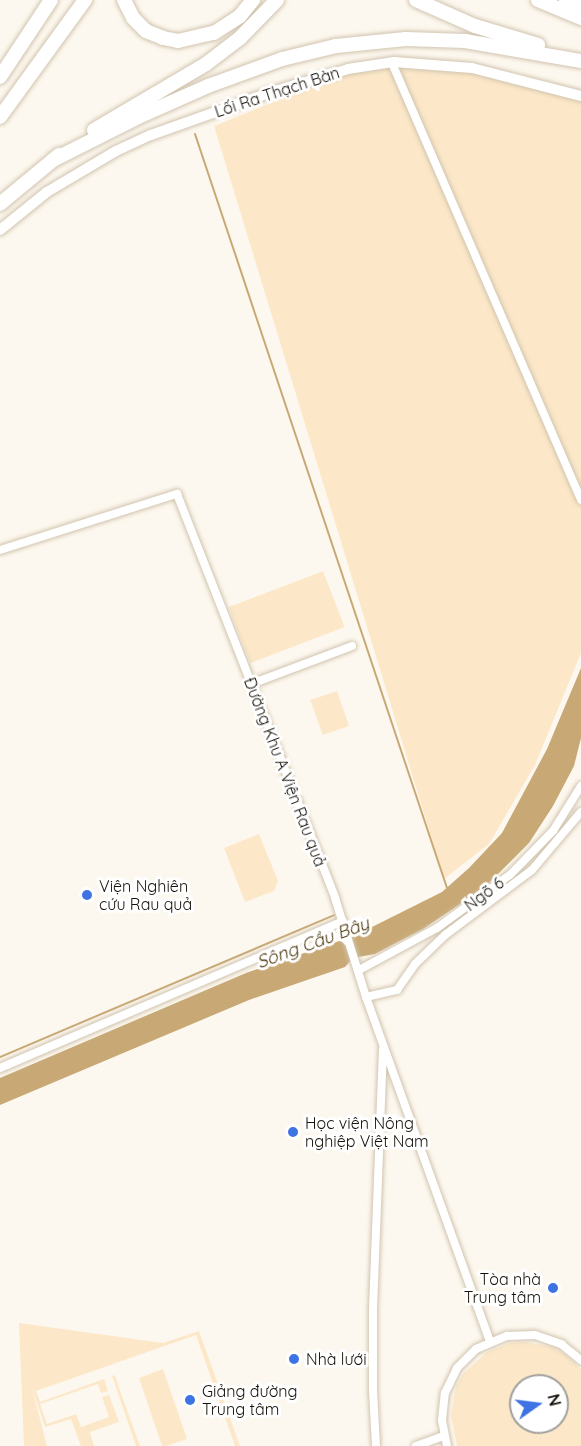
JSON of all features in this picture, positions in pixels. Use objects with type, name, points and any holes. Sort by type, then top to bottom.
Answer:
[{"type":"highway","points":[[0,77],[51,0]]},
{"type":"highway","points":[[0,117],[85,0]]},
{"type":"highway","points":[[124,0],[133,18],[146,30],[163,38],[178,40],[214,33],[240,16],[253,0]]},
{"type":"highway","points":[[0,204],[52,160],[100,126],[206,64],[240,38],[277,0]]},
{"type":"highway","points":[[416,0],[475,26],[581,56]]},
{"type":"highway","points":[[538,0],[581,18]]},
{"type":"highway","points":[[566,0],[581,6]]},
{"type":"highway","points":[[52,160],[138,117],[219,81],[274,61],[336,46],[406,39],[465,41],[581,61]]},
{"type":"main road","name":"Lối Ra Thạch Bàn","points":[[0,230],[29,205],[78,172],[151,135],[318,77],[392,63],[429,63],[472,68],[581,96]]},
{"type":"street","points":[[392,63],[581,500]]},
{"type":"street","name":"Đường Khu A Viện Rau quả","points":[[0,550],[177,494],[349,937],[366,997],[490,1341]]},
{"type":"street","points":[[251,684],[352,646]]},
{"type":"street","name":"Ngõ 6","points":[[359,969],[437,928],[510,875],[553,831],[581,786]]},
{"type":"street","points":[[366,997],[397,990],[415,964],[445,935],[532,870],[581,812]]},
{"type":"street","points":[[0,1068],[343,921]]},
{"type":"street","points":[[376,1446],[373,1399],[373,1309],[383,1045]]},
{"type":"street","points":[[447,1446],[442,1406],[450,1380],[465,1358],[490,1341],[507,1336],[535,1335],[561,1344],[581,1360]]},
{"type":"street","points":[[416,1446],[444,1436]]},
{"type":"shaded area","points":[[421,64],[470,72],[581,101],[581,653],[535,765],[489,844],[444,879],[214,126],[351,71]]},
{"type":"shaded area","points":[[323,571],[345,627],[250,663],[229,607]]},
{"type":"shaded area","name":"Sông Cầu Bây","points":[[581,668],[581,738],[574,766],[553,806],[529,843],[484,888],[423,929],[375,954],[353,958],[345,967],[249,1000],[0,1105],[0,1078],[246,973],[354,936],[442,892],[469,868],[502,833],[547,749]]},
{"type":"shaded area","points":[[337,691],[349,726],[323,735],[311,700]]},
{"type":"shaded area","points":[[259,834],[278,881],[274,891],[245,902],[224,848]]},
{"type":"shaded area","points":[[19,1323],[163,1343],[199,1331],[240,1446],[235,1446],[196,1335],[36,1391],[40,1402],[104,1379],[108,1391],[101,1393],[98,1384],[40,1404],[47,1424],[76,1414],[81,1427],[109,1417],[102,1397],[109,1395],[119,1422],[90,1432],[94,1446],[81,1446],[71,1419],[45,1427],[32,1388],[47,1446],[24,1446]]},
{"type":"shaded area","points":[[525,1342],[553,1347],[565,1354],[581,1369],[581,1446],[457,1446],[451,1415],[456,1387],[463,1374],[487,1352],[510,1343]]},
{"type":"shaded area","points":[[163,1369],[187,1439],[166,1446],[162,1446],[139,1378]]},
{"type":"shaded area","points":[[115,1375],[140,1446],[136,1446],[112,1376]]},
{"type":"waterway","points":[[195,134],[447,888]]},
{"type":"waterway","points":[[0,1057],[334,915]]},
{"type":"place","name":"Viện Nghiên cứu Rau quả","points":[[87,895]]},
{"type":"place","name":"Học viện Nông nghiệp Việt Nam","points":[[293,1132]]},
{"type":"place","name":"Tòa nhà Trung tâm","points":[[553,1288]]},
{"type":"place","name":"Nhà lưới","points":[[294,1359]]},
{"type":"place","name":"Giảng đường Trung tâm","points":[[190,1400]]}]
